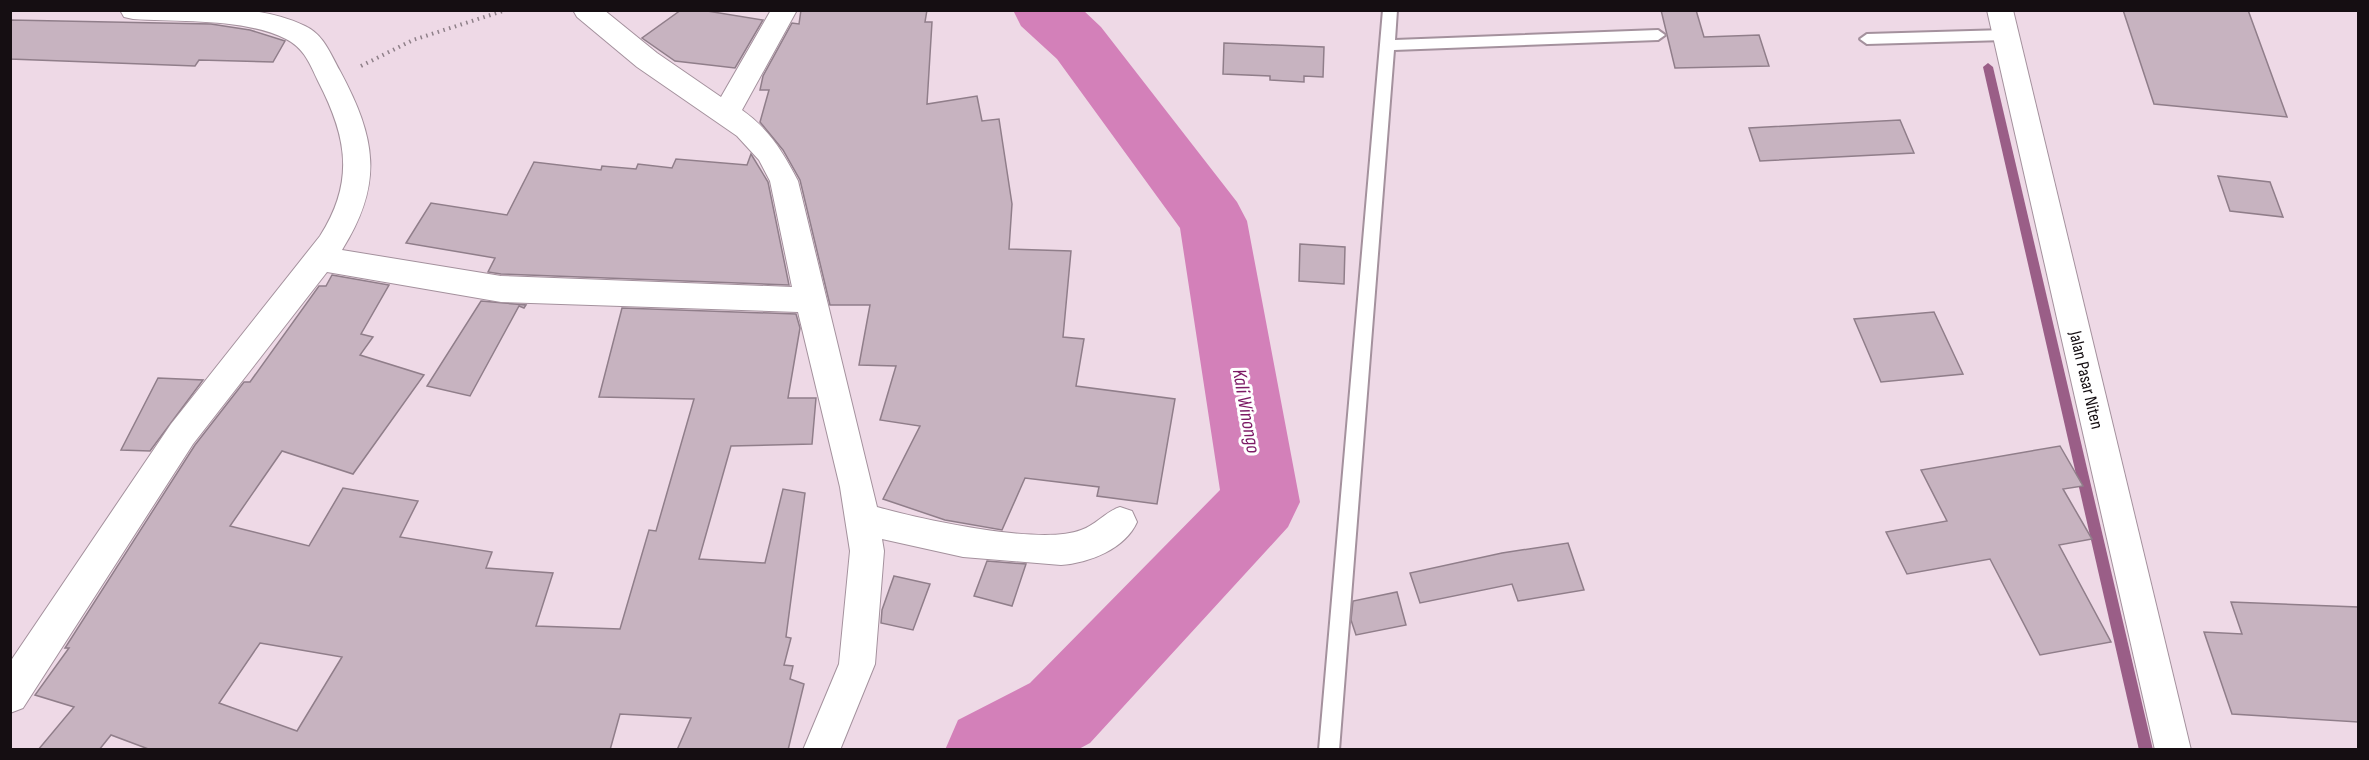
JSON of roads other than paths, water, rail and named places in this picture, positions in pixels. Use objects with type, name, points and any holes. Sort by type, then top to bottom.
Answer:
[{"type":"street","points":[[10,695],[103,551],[184,432],[319,258],[352,203],[357,183],[356,137],[312,43],[302,34],[276,24],[133,10]]},
{"type":"street","points":[[726,113],[784,10]]},
{"type":"street","points":[[589,11],[647,60],[747,128],[770,153],[784,181],[810,300],[857,487],[867,551],[857,664],[844,700],[821,750]]},
{"type":"street","name":"Jalan Pasar Niten","points":[[2002,23],[2173,750]]},
{"type":"street","points":[[319,258],[501,289],[810,300]]},
{"type":"street","points":[[862,518],[925,537],[974,545],[1051,549],[1080,547],[1107,534],[1120,522]]},
{"type":"lane","points":[[1329,750],[1390,10]]},
{"type":"lane","points":[[1868,39],[2002,23]]},
{"type":"lane","points":[[1388,45],[1658,36]]},
{"type":"waterway","name":"Kali Winongo","points":[[988,750],[1060,713],[1261,502],[1213,221],[1079,43],[1043,10]]},
{"type":"waterway","points":[[1988,67],[2146,750]]}]
